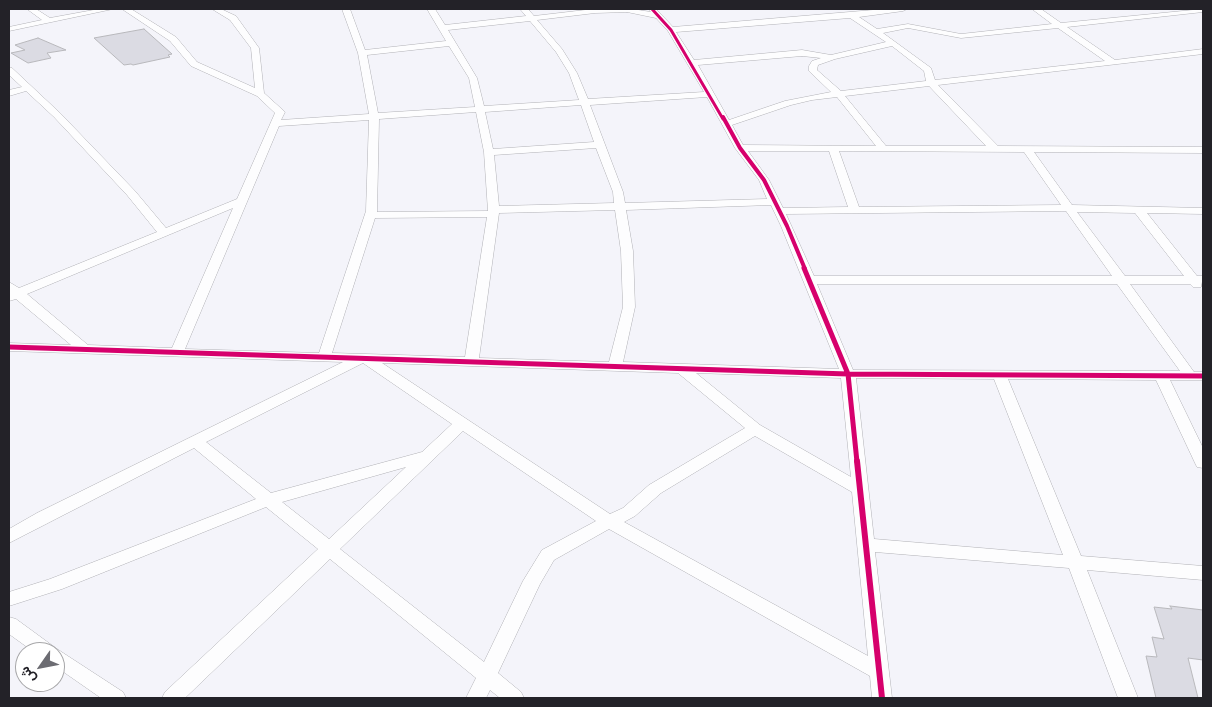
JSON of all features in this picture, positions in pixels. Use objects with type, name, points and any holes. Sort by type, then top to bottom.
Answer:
[{"type":"street","points":[[31,9],[49,21]]},
{"type":"street","points":[[9,30],[109,9]]},
{"type":"street","points":[[126,9],[173,39],[194,64],[260,94],[280,112],[177,352]]},
{"type":"street","points":[[216,9],[233,18],[255,48],[260,94]]},
{"type":"street","points":[[324,357],[370,215],[374,117],[362,53],[346,9]]},
{"type":"street","points":[[431,9],[473,78],[489,152],[493,212],[471,362]]},
{"type":"street","points":[[524,9],[573,73],[618,192],[627,251],[629,307],[615,367]]},
{"type":"street","points":[[840,9],[878,31],[928,70],[932,83],[994,148]]},
{"type":"street","points":[[671,30],[852,15],[899,9]]},
{"type":"street","points":[[1036,9],[1113,62]]},
{"type":"street","points":[[1136,9],[1151,16]]},
{"type":"street","points":[[443,28],[596,11],[627,10],[655,12],[671,30],[740,148],[764,180],[809,280],[848,374],[882,698]]},
{"type":"street","points":[[878,31],[908,26],[961,36],[1203,10]]},
{"type":"street","points":[[362,53],[452,43]]},
{"type":"street","points":[[883,148],[839,94],[813,71],[815,63],[832,57],[893,43]]},
{"type":"street","points":[[726,124],[788,103],[839,94],[1203,52]]},
{"type":"street","points":[[692,63],[802,53],[832,57]]},
{"type":"street","points":[[9,70],[57,115],[131,193],[164,233]]},
{"type":"street","points":[[9,93],[28,88]]},
{"type":"street","points":[[276,123],[709,94]]},
{"type":"street","points":[[489,152],[601,145]]},
{"type":"street","points":[[740,148],[1203,150]]},
{"type":"street","points":[[833,148],[854,210]]},
{"type":"street","points":[[1026,148],[1120,279],[1197,376]]},
{"type":"street","points":[[11,292],[241,201]]},
{"type":"street","points":[[370,215],[620,206],[776,207],[854,210],[1070,208],[1203,211]]},
{"type":"street","points":[[1138,209],[1198,280],[1203,290]]},
{"type":"street","points":[[809,280],[1198,280]]},
{"type":"street","points":[[11,292],[84,349]]},
{"type":"street","points":[[9,347],[848,374],[1197,376]]},
{"type":"street","points":[[363,358],[610,522],[880,672]]},
{"type":"street","points":[[9,536],[43,517],[363,358]]},
{"type":"street","points":[[682,369],[755,429],[860,489]]},
{"type":"street","points":[[999,375],[1128,698]]},
{"type":"street","points":[[1161,376],[1203,463]]},
{"type":"street","points":[[172,698],[328,548],[462,423]]},
{"type":"street","points":[[476,698],[532,581],[548,555],[628,512],[655,489],[755,429]]},
{"type":"street","points":[[195,441],[514,698]]},
{"type":"street","points":[[9,599],[56,584],[268,500],[427,456]]},
{"type":"street","points":[[867,545],[1203,572]]},
{"type":"street","points":[[9,624],[35,642]]},
{"type":"street","points":[[65,663],[116,698]]},
{"type":"building","points":[[144,29],[172,54],[168,55],[170,57],[133,65],[124,65],[94,38]]},
{"type":"building","points":[[38,38],[66,50],[47,53],[51,58],[28,63],[11,53],[25,50],[15,45]]},
{"type":"building","points":[[1170,606],[1203,610],[1203,660],[1188,658],[1198,698],[1156,698],[1146,656],[1157,657],[1152,637],[1164,639],[1154,607],[1172,609]]},
{"type":"cycle path","points":[[652,9],[671,30],[740,148],[764,180],[787,226],[848,374],[882,698]]},
{"type":"cycle path","points":[[9,347],[848,374],[1203,376]]}]
